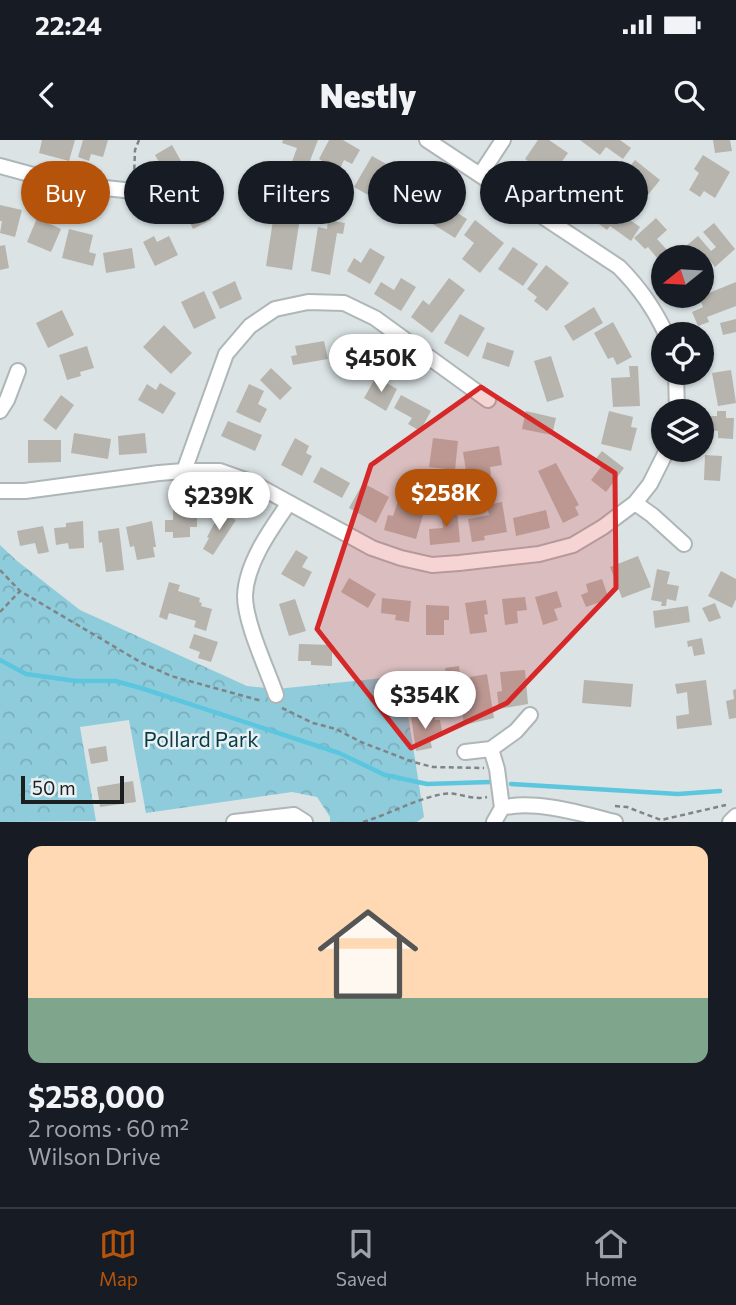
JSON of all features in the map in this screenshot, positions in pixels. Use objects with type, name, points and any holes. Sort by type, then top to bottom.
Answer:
[{"type":"street","points":[[427,140],[480,175]]},
{"type":"street","points":[[489,161],[503,140]]},
{"type":"street","points":[[0,166],[66,184],[124,190]]},
{"type":"street","points":[[554,224],[619,267],[638,286],[660,322]]},
{"type":"street","points":[[184,471],[226,354],[250,326],[275,309],[308,302],[344,303],[374,318],[488,400]]},
{"type":"street","points":[[0,411],[8,400],[18,371]]},
{"type":"street","points":[[0,491],[25,491],[184,471],[220,471],[251,482],[372,548],[432,565],[539,554],[573,545],[635,503],[650,484],[661,462]]},
{"type":"street","points":[[271,700],[245,596],[251,568],[289,503]]},
{"type":"street","points":[[635,503],[684,544]]},
{"type":"street","points":[[465,752],[491,749],[516,731],[530,715]]},
{"type":"street","points":[[491,749],[497,769],[501,801],[494,822]]},
{"type":"street","points":[[501,801],[512,805],[568,811],[615,822]]},
{"type":"street","points":[[234,822],[283,815],[294,815],[302,820]]},
{"type":"street","points":[[730,822],[736,816]]},
{"type":"path","points":[[135,161],[139,140]]},
{"type":"path","points":[[0,570],[20,591],[142,663],[171,676],[271,700],[313,723],[336,729],[361,742],[433,768],[497,769]]},
{"type":"path","points":[[0,612],[20,591]]},
{"type":"path","points":[[363,822],[446,793],[501,801]]},
{"type":"path","points":[[604,806],[627,807],[661,820],[726,805],[736,806]]},
{"type":"highlighted area","points":[[481,387],[615,473],[616,588],[507,703],[411,748],[317,629],[371,465]]},
{"type":"green space","name":"Pollard Park","points":[[0,545],[80,610],[247,686],[277,689],[402,676],[424,817],[417,822],[330,822],[330,817],[317,797],[292,792],[146,813],[129,720],[80,727],[96,821],[0,822]]},
{"type":"building","points":[[42,140],[75,140],[69,161],[39,153]]},
{"type":"building","points":[[83,140],[108,140],[103,157],[91,154],[89,161],[78,157]]},
{"type":"building","points":[[283,140],[318,140],[310,161],[292,161],[297,148],[282,143]]},
{"type":"building","points":[[329,140],[343,140],[360,150],[354,161],[319,159]]},
{"type":"building","points":[[538,140],[549,140],[568,153],[562,161],[525,159]]},
{"type":"building","points":[[580,140],[620,140],[631,148],[623,159],[606,147],[600,155]]},
{"type":"building","points":[[713,140],[730,140],[732,151],[715,153]]},
{"type":"building","points":[[172,145],[181,161],[158,161],[155,155]]},
{"type":"building","points":[[703,155],[730,172],[715,198],[704,191],[700,197],[689,190],[699,173],[694,169]]},
{"type":"building","points":[[368,163],[368,195],[354,187]]},
{"type":"building","points":[[648,170],[660,180],[648,195]]},
{"type":"building","points":[[0,205],[21,210],[15,237],[0,233]]},
{"type":"building","points":[[656,218],[667,230],[657,239],[662,245],[651,245],[651,251],[648,247],[645,249],[634,238]]},
{"type":"building","points":[[475,220],[504,243],[480,273],[462,259],[474,243],[464,235]]},
{"type":"building","points":[[714,223],[735,249],[715,267],[716,247],[703,232]]},
{"type":"building","points":[[34,224],[50,224],[61,229],[51,252],[27,242]]},
{"type":"building","points":[[191,224],[203,224],[193,229]]},
{"type":"building","points":[[272,224],[299,224],[292,270],[266,266]]},
{"type":"building","points":[[328,224],[345,224],[343,234],[337,233],[330,275],[311,271],[318,227],[327,229]]},
{"type":"building","points":[[433,224],[464,224],[455,238]]},
{"type":"building","points":[[599,224],[636,224],[640,227],[631,241],[610,226],[607,230]]},
{"type":"building","points":[[69,229],[93,235],[89,252],[96,254],[93,266],[62,258]]},
{"type":"building","points":[[154,236],[157,242],[169,236],[178,255],[155,266],[143,242]]},
{"type":"building","points":[[698,236],[706,245],[687,245]]},
{"type":"building","points":[[5,245],[9,268],[0,270],[0,246]]},
{"type":"building","points":[[513,247],[538,264],[523,286],[498,269]]},
{"type":"building","points":[[132,248],[135,268],[106,273],[103,253]]},
{"type":"building","points":[[370,248],[385,257],[370,284],[347,271],[354,258],[361,263]]},
{"type":"building","points":[[546,265],[569,283],[547,311],[534,301],[537,297],[527,289]]},
{"type":"building","points":[[401,278],[416,287],[401,311],[374,294],[381,282],[394,290]]},
{"type":"building","points":[[449,278],[465,290],[432,333],[411,317],[423,300],[429,305]]},
{"type":"building","points":[[235,281],[242,299],[220,309],[212,292]]},
{"type":"building","points":[[736,282],[736,306],[707,317],[709,322],[696,322],[692,312],[701,308],[714,308],[714,291]]},
{"type":"building","points":[[204,291],[216,318],[194,329],[181,302]]},
{"type":"building","points":[[594,307],[603,323],[573,341],[564,326]]},
{"type":"building","points":[[62,310],[74,335],[48,348],[36,323]]},
{"type":"building","points":[[460,314],[485,328],[468,357],[444,343]]},
{"type":"building","points":[[736,319],[736,332],[723,335],[720,323]]},
{"type":"building","points":[[613,322],[632,357],[617,365],[613,357],[608,359],[594,333]]},
{"type":"building","points":[[164,325],[192,353],[171,374],[143,347]]},
{"type":"building","points":[[324,341],[328,359],[293,365],[291,356],[297,355],[295,346]]},
{"type":"building","points":[[487,342],[514,351],[509,367],[482,358]]},
{"type":"building","points":[[87,346],[94,368],[67,380],[59,355]]},
{"type":"building","points":[[340,353],[363,360],[357,379],[334,372]]},
{"type":"building","points":[[551,356],[564,397],[547,402],[534,361]]},
{"type":"building","points":[[629,366],[638,366],[640,406],[613,407],[611,378],[630,377]]},
{"type":"building","points":[[271,368],[292,388],[280,400],[260,380]]},
{"type":"building","points":[[731,370],[736,403],[718,406],[714,373]]},
{"type":"building","points":[[376,377],[397,389],[386,411],[364,398]]},
{"type":"building","points":[[160,383],[176,393],[163,414],[138,400],[147,384],[156,390]]},
{"type":"building","points":[[249,384],[264,391],[258,404],[267,409],[260,423],[236,412]]},
{"type":"building","points":[[61,395],[74,405],[56,430],[43,420]]},
{"type":"building","points":[[401,395],[431,411],[420,431],[408,424],[412,418],[394,408]]},
{"type":"building","points":[[526,411],[556,418],[552,435],[522,429]]},
{"type":"building","points":[[609,411],[633,417],[631,427],[637,428],[631,451],[601,444]]},
{"type":"building","points":[[717,411],[726,411],[726,418],[734,418],[733,439],[718,438],[718,431],[714,431],[714,416],[717,416]]},
{"type":"building","points":[[228,421],[262,435],[255,451],[221,436]]},
{"type":"building","points":[[74,433],[111,439],[108,459],[71,453]]},
{"type":"building","points":[[145,433],[147,453],[119,455],[118,436]]},
{"type":"building","points":[[295,438],[309,446],[306,453],[312,456],[302,476],[281,465]]},
{"type":"building","points":[[433,438],[458,441],[455,470],[429,467]]},
{"type":"building","points":[[28,440],[61,440],[61,462],[28,463]]},
{"type":"building","points":[[499,446],[502,465],[490,467],[491,475],[473,478],[472,470],[466,471],[463,452]]},
{"type":"building","points":[[602,451],[624,468],[606,492],[591,480],[601,467],[594,461]]},
{"type":"building","points":[[714,456],[722,456],[720,481],[704,480],[705,462],[714,462]]},
{"type":"building","points":[[556,463],[579,505],[575,507],[579,515],[563,523],[538,471]]},
{"type":"building","points":[[321,467],[350,483],[342,498],[313,482]]},
{"type":"building","points":[[363,483],[389,497],[376,523],[349,508]]},
{"type":"building","points":[[398,501],[425,508],[416,539],[384,530],[388,515],[393,516]]},
{"type":"building","points":[[502,502],[507,532],[484,536],[485,540],[472,542],[468,519],[489,515],[487,505]]},
{"type":"building","points":[[197,509],[197,527],[190,527],[190,537],[173,538],[173,532],[165,532],[165,520],[173,520],[173,510]]},
{"type":"building","points":[[457,509],[460,542],[430,545],[429,529],[443,528],[441,510]]},
{"type":"building","points":[[546,510],[550,528],[516,536],[513,518]]},
{"type":"building","points":[[221,511],[236,520],[213,555],[203,549]]},
{"type":"building","points":[[83,521],[84,548],[69,549],[68,543],[56,545],[54,528]]},
{"type":"building","points":[[152,521],[155,557],[137,560],[134,546],[130,547],[126,527]]},
{"type":"building","points":[[43,526],[49,552],[38,554],[35,543],[20,546],[17,531]]},
{"type":"building","points":[[119,528],[124,570],[106,572],[98,531]]},
{"type":"building","points":[[296,550],[308,557],[302,567],[312,572],[304,587],[281,574]]},
{"type":"building","points":[[638,556],[651,587],[622,598],[610,567]]},
{"type":"building","points":[[657,569],[670,572],[667,584],[679,586],[676,601],[667,599],[666,606],[661,606],[662,602],[651,600]]},
{"type":"building","points":[[721,571],[736,579],[736,599],[732,608],[708,596]]},
{"type":"building","points":[[349,578],[376,594],[368,608],[341,592]]},
{"type":"building","points":[[602,579],[609,599],[586,607],[581,595],[588,592],[586,584]]},
{"type":"building","points":[[169,582],[180,585],[178,591],[200,598],[201,606],[212,609],[206,631],[194,627],[196,621],[169,613],[167,620],[159,617]]},
{"type":"building","points":[[557,591],[562,607],[554,609],[558,620],[543,625],[535,597]]},
{"type":"building","points":[[525,597],[527,610],[517,611],[518,623],[505,625],[502,599]]},
{"type":"building","points":[[382,598],[411,601],[409,622],[395,620],[396,615],[381,613]]},
{"type":"building","points":[[295,599],[306,631],[289,636],[279,604]]},
{"type":"building","points":[[486,600],[488,614],[484,615],[487,632],[470,634],[465,603]]},
{"type":"building","points":[[715,603],[721,618],[709,622],[702,608]]},
{"type":"building","points":[[426,605],[449,606],[449,620],[444,620],[444,635],[426,635]]},
{"type":"building","points":[[688,606],[690,622],[655,628],[653,611]]},
{"type":"building","points":[[194,634],[218,642],[211,662],[198,658],[200,652],[189,648]]},
{"type":"building","points":[[702,638],[705,654],[694,656],[692,646],[688,647],[687,641]]},
{"type":"building","points":[[299,644],[332,645],[332,666],[298,661]]},
{"type":"building","points":[[459,666],[461,685],[448,687],[445,668]]},
{"type":"building","points":[[525,670],[528,704],[499,709],[497,692],[502,691],[500,672]]},
{"type":"building","points":[[487,674],[494,718],[464,725],[462,687],[471,685],[470,677]]},
{"type":"building","points":[[584,680],[633,684],[631,707],[582,703]]},
{"type":"building","points":[[706,680],[712,725],[677,729],[676,716],[689,714],[687,692],[677,694],[675,684]]},
{"type":"building","points":[[736,689],[736,718],[729,719],[726,701],[734,699],[733,690]]},
{"type":"building","points":[[422,714],[422,717],[434,715],[435,720],[440,720],[443,736],[430,738],[432,748],[416,751],[411,716]]},
{"type":"building","points":[[106,746],[108,761],[91,764],[88,749]]},
{"type":"building","points":[[133,781],[136,802],[100,807],[97,787]]},
{"type":"waterway","points":[[0,660],[26,674],[76,681],[115,681],[141,688],[339,753],[385,775],[427,784],[490,782]]},
{"type":"waterway","points":[[511,784],[678,794],[720,791]]}]
